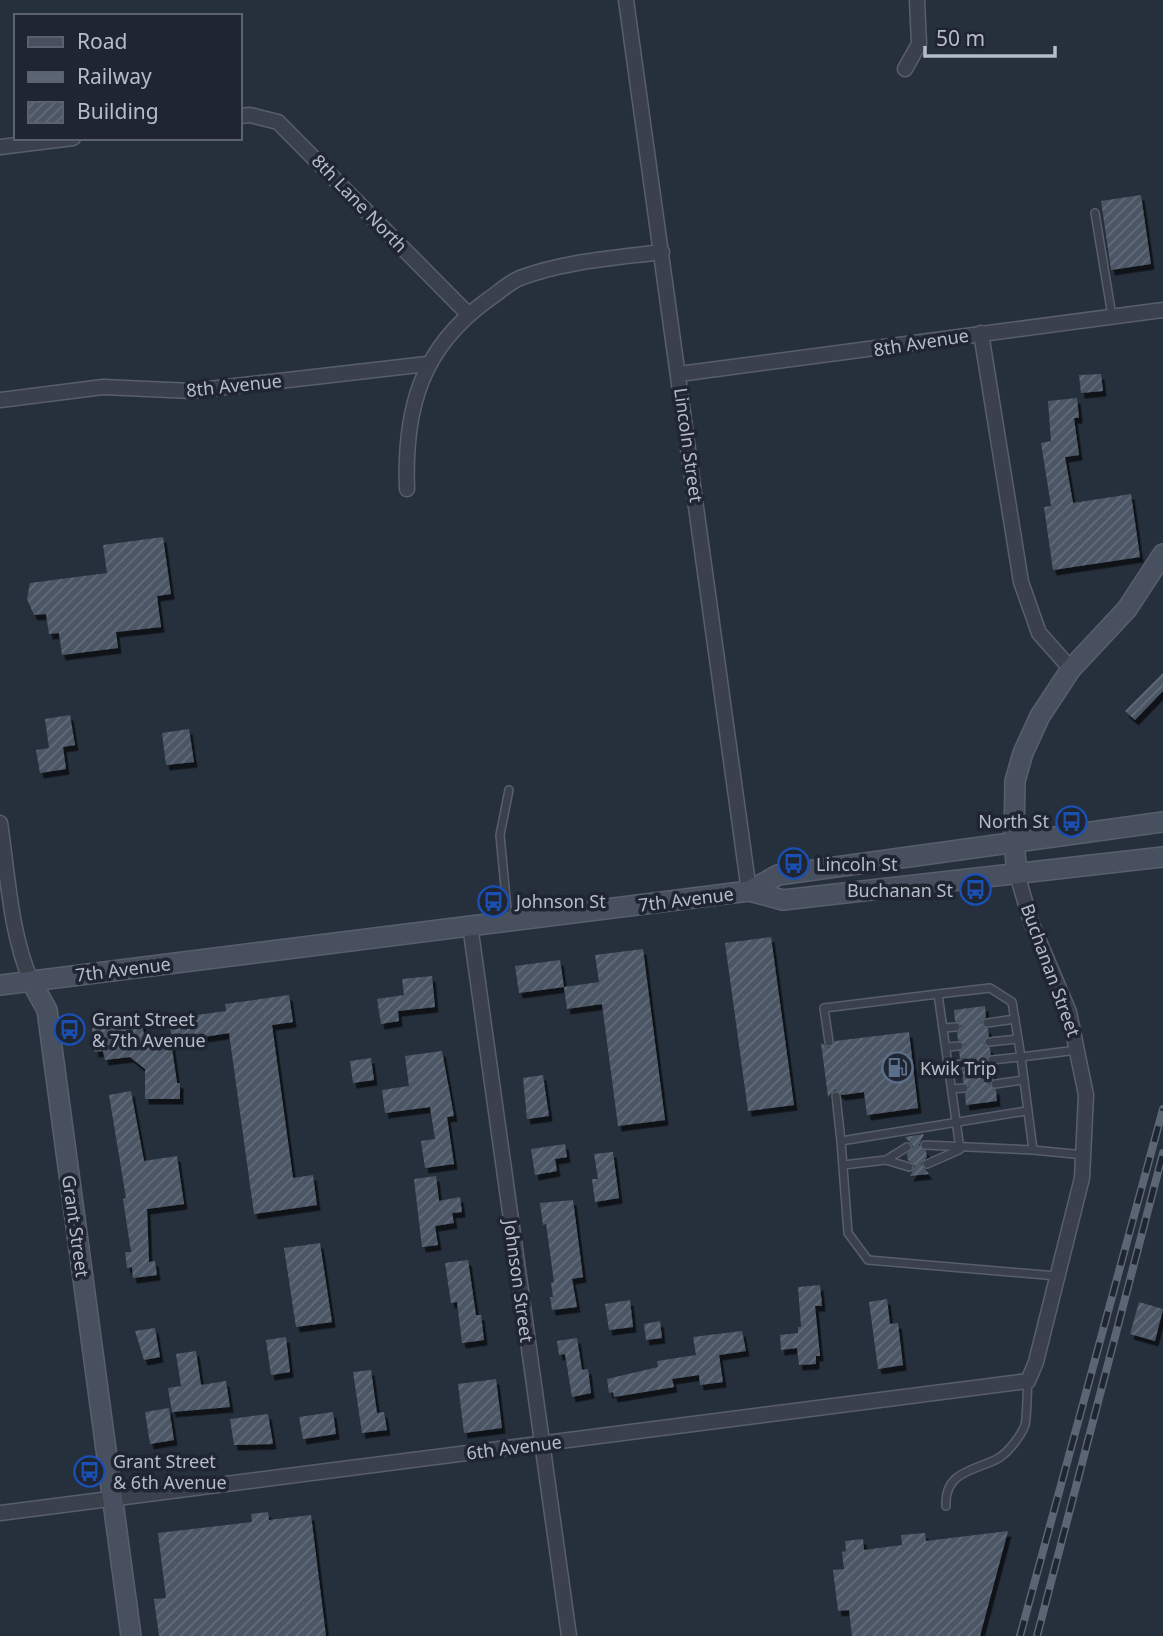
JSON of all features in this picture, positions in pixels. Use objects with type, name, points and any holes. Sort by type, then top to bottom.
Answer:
[{"type":"street","name":"Lincoln Street","points":[[626,0],[680,374],[749,891]]},
{"type":"street","points":[[905,69],[919,44],[917,0]]},
{"type":"street","name":"8th Lane North","points":[[242,116],[250,115],[278,122],[468,313]]},
{"type":"street","points":[[0,147],[57,140]]},
{"type":"street","points":[[407,489],[406,457],[411,413],[427,364],[468,313],[519,278],[576,263],[662,252]]},
{"type":"street","name":"8th Avenue","points":[[680,374],[827,357],[981,333],[1163,310]]},
{"type":"street","points":[[981,333],[1021,582],[1039,633],[1071,669]]},
{"type":"street","name":"8th Avenue","points":[[0,400],[103,387],[192,391],[427,364]]},
{"type":"street","name":"Buchanan Street","points":[[1028,1381],[1036,1362],[1082,1178],[1086,1094],[1080,1050],[1069,1012],[1031,922],[1017,874],[1014,841],[1015,781],[1023,753],[1040,716],[1071,669],[1127,608],[1163,554]]},
{"type":"street","points":[[749,891],[778,875],[1163,822]]},
{"type":"street","name":"Grant Street","points":[[0,823],[21,959],[47,1010],[131,1636]]},
{"type":"street","name":"7th Avenue","points":[[0,985],[749,891],[783,900],[1163,857]]},
{"type":"street","name":"Johnson Street","points":[[470,925],[569,1636]]},
{"type":"street","name":"6th Avenue","points":[[0,1513],[1028,1381]]},
{"type":"lane","points":[[1095,213],[1112,316]]},
{"type":"lane","points":[[508,920],[500,835],[509,790]]},
{"type":"lane","points":[[829,1042],[824,1008],[990,988],[1012,1002],[1033,1150]]},
{"type":"lane","points":[[938,994],[960,1149]]},
{"type":"lane","points":[[987,1023],[1015,1019]]},
{"type":"lane","points":[[943,1028],[956,1027]]},
{"type":"lane","points":[[989,1042],[1018,1039]]},
{"type":"lane","points":[[946,1047],[959,1046]]},
{"type":"lane","points":[[992,1060],[1080,1050]]},
{"type":"lane","points":[[948,1066],[961,1064]]},
{"type":"lane","points":[[995,1084],[1023,1080]]},
{"type":"lane","points":[[952,1089],[964,1088]]},
{"type":"lane","points":[[836,1096],[848,1233],[868,1260],[1058,1276]]},
{"type":"lane","points":[[841,1141],[1027,1111]]},
{"type":"lane","points":[[925,1145],[1084,1155]]},
{"type":"lane","points":[[843,1166],[886,1160],[907,1147]]},
{"type":"lane","points":[[928,1164],[960,1149]]},
{"type":"lane","points":[[886,1160],[909,1167]]},
{"type":"lane","points":[[946,1506],[946,1495],[956,1476],[968,1468],[999,1459],[1015,1440],[1025,1424],[1028,1381]]},
{"type":"building","points":[[1141,195],[1151,264],[1111,270],[1101,201]]},
{"type":"building","points":[[1101,374],[1103,391],[1081,393],[1079,375]]},
{"type":"building","points":[[1077,398],[1079,418],[1074,418],[1079,455],[1065,457],[1073,503],[1131,494],[1140,557],[1053,570],[1044,507],[1051,506],[1041,443],[1051,441],[1048,401]]},
{"type":"building","points":[[163,537],[171,594],[157,596],[161,627],[116,632],[118,648],[62,655],[59,633],[49,634],[46,614],[34,615],[27,599],[30,583],[107,573],[103,545]]},
{"type":"building","points":[[1163,673],[1163,691],[1135,720],[1125,711]]},
{"type":"building","points":[[70,715],[75,745],[63,747],[66,769],[40,773],[36,750],[49,748],[45,719]]},
{"type":"building","points":[[189,729],[194,762],[166,765],[162,733]]},
{"type":"building","points":[[771,937],[794,1105],[748,1111],[725,943]]},
{"type":"building","points":[[643,949],[665,1120],[618,1126],[602,1004],[567,1009],[564,987],[599,982],[595,955]]},
{"type":"building","points":[[560,960],[564,987],[519,993],[515,966]]},
{"type":"building","points":[[432,976],[435,1007],[398,1011],[399,1021],[381,1024],[377,999],[404,995],[402,979]]},
{"type":"building","points":[[289,995],[293,1022],[272,1025],[293,1178],[313,1175],[317,1205],[254,1214],[229,1033],[172,1042],[170,1026],[177,1025],[176,1018],[226,1011],[225,1004]]},
{"type":"building","points":[[985,1006],[986,1017],[981,1023],[988,1029],[989,1036],[983,1043],[990,1048],[991,1054],[986,1061],[992,1066],[994,1078],[989,1084],[996,1090],[997,1101],[966,1105],[965,1094],[970,1087],[963,1082],[962,1070],[967,1064],[960,1058],[959,1052],[965,1045],[958,1040],[957,1033],[962,1026],[955,1021],[954,1010]]},
{"type":"building","points":[[142,1021],[145,1044],[171,1041],[177,1083],[180,1083],[180,1099],[145,1099],[145,1069],[130,1057],[105,1060],[103,1051],[95,1052],[92,1028]]},
{"type":"building","points":[[909,1032],[918,1108],[867,1115],[864,1092],[842,1095],[835,1090],[828,1097],[821,1043],[829,1048],[835,1041]]},
{"type":"building","points":[[442,1051],[454,1116],[447,1117],[454,1164],[425,1168],[421,1141],[435,1139],[430,1107],[385,1113],[382,1090],[409,1086],[405,1056]]},
{"type":"building","points":[[371,1058],[374,1080],[353,1083],[350,1061]]},
{"type":"building","points":[[543,1075],[549,1116],[527,1119],[523,1078]]},
{"type":"building","points":[[131,1091],[144,1161],[177,1156],[184,1204],[147,1209],[149,1262],[155,1261],[157,1275],[133,1278],[132,1267],[127,1268],[125,1252],[131,1252],[123,1199],[126,1198],[109,1095]]},
{"type":"building","points":[[924,1134],[919,1145],[926,1151],[927,1157],[921,1164],[929,1174],[910,1176],[915,1166],[908,1160],[907,1154],[913,1146],[905,1137]]},
{"type":"building","points":[[565,1144],[567,1157],[555,1159],[557,1171],[535,1175],[531,1149]]},
{"type":"building","points":[[613,1152],[619,1198],[595,1202],[592,1179],[598,1179],[594,1154]]},
{"type":"building","points":[[436,1176],[439,1201],[460,1197],[462,1212],[452,1213],[454,1223],[435,1226],[438,1245],[422,1247],[414,1179]]},
{"type":"building","points":[[573,1200],[583,1277],[572,1279],[577,1307],[552,1310],[551,1283],[554,1282],[546,1224],[543,1225],[540,1203]]},
{"type":"building","points":[[320,1243],[332,1322],[296,1327],[284,1248]]},
{"type":"building","points":[[468,1260],[476,1315],[481,1315],[484,1340],[462,1343],[457,1302],[451,1303],[445,1263]]},
{"type":"building","points":[[820,1285],[822,1306],[815,1306],[820,1356],[816,1356],[816,1364],[799,1365],[797,1348],[781,1350],[780,1335],[798,1333],[798,1327],[801,1327],[798,1287]]},
{"type":"building","points":[[887,1299],[890,1324],[898,1323],[903,1365],[878,1369],[869,1302]]},
{"type":"building","points":[[630,1300],[633,1327],[609,1330],[605,1304]]},
{"type":"building","points":[[1139,1302],[1163,1309],[1155,1341],[1130,1334]]},
{"type":"building","points":[[660,1321],[662,1338],[646,1340],[644,1324]]},
{"type":"building","points":[[155,1328],[160,1357],[144,1360],[135,1331]]},
{"type":"building","points":[[742,1331],[746,1351],[719,1355],[723,1382],[700,1385],[699,1375],[672,1379],[674,1387],[614,1397],[613,1392],[609,1393],[607,1379],[658,1367],[657,1361],[696,1355],[693,1337]]},
{"type":"building","points":[[286,1337],[290,1372],[271,1375],[266,1340]]},
{"type":"building","points":[[577,1338],[582,1370],[588,1369],[591,1393],[572,1397],[565,1354],[559,1355],[557,1341]]},
{"type":"building","points":[[196,1351],[201,1385],[226,1381],[230,1407],[172,1412],[168,1388],[181,1386],[176,1354]]},
{"type":"building","points":[[371,1370],[377,1413],[384,1412],[387,1430],[362,1433],[353,1372]]},
{"type":"building","points":[[496,1379],[502,1428],[464,1433],[458,1384]]},
{"type":"building","points":[[169,1408],[174,1440],[150,1444],[145,1412]]},
{"type":"building","points":[[333,1412],[336,1434],[303,1439],[299,1417]]},
{"type":"building","points":[[268,1414],[273,1444],[234,1445],[230,1419]]},
{"type":"building","points":[[268,1512],[269,1520],[311,1515],[326,1636],[159,1636],[154,1599],[166,1598],[158,1533],[252,1522],[251,1514]]},
{"type":"building","points":[[1008,1531],[980,1636],[852,1636],[849,1610],[838,1611],[833,1570],[844,1569],[842,1552],[846,1551],[845,1541],[863,1539],[864,1550],[902,1545],[901,1535],[925,1533],[926,1541]]},
{"type":"railway","points":[[1020,1636],[1163,1109]]},
{"type":"railway","points":[[1037,1636],[1163,1153]]},
{"type":"place","name":"North St","points":[[1072,821]]},
{"type":"place","name":"Lincoln St","points":[[793,864]]},
{"type":"place","name":"Buchanan St","points":[[976,890]]},
{"type":"place","name":"Johnson St","points":[[493,901]]},
{"type":"place","name":"Grant Street & 7th Avenue","points":[[69,1029]]},
{"type":"place","name":"Kwik Trip","points":[[897,1068]]},
{"type":"place","name":"Grant Street & 6th Avenue","points":[[90,1471]]}]
